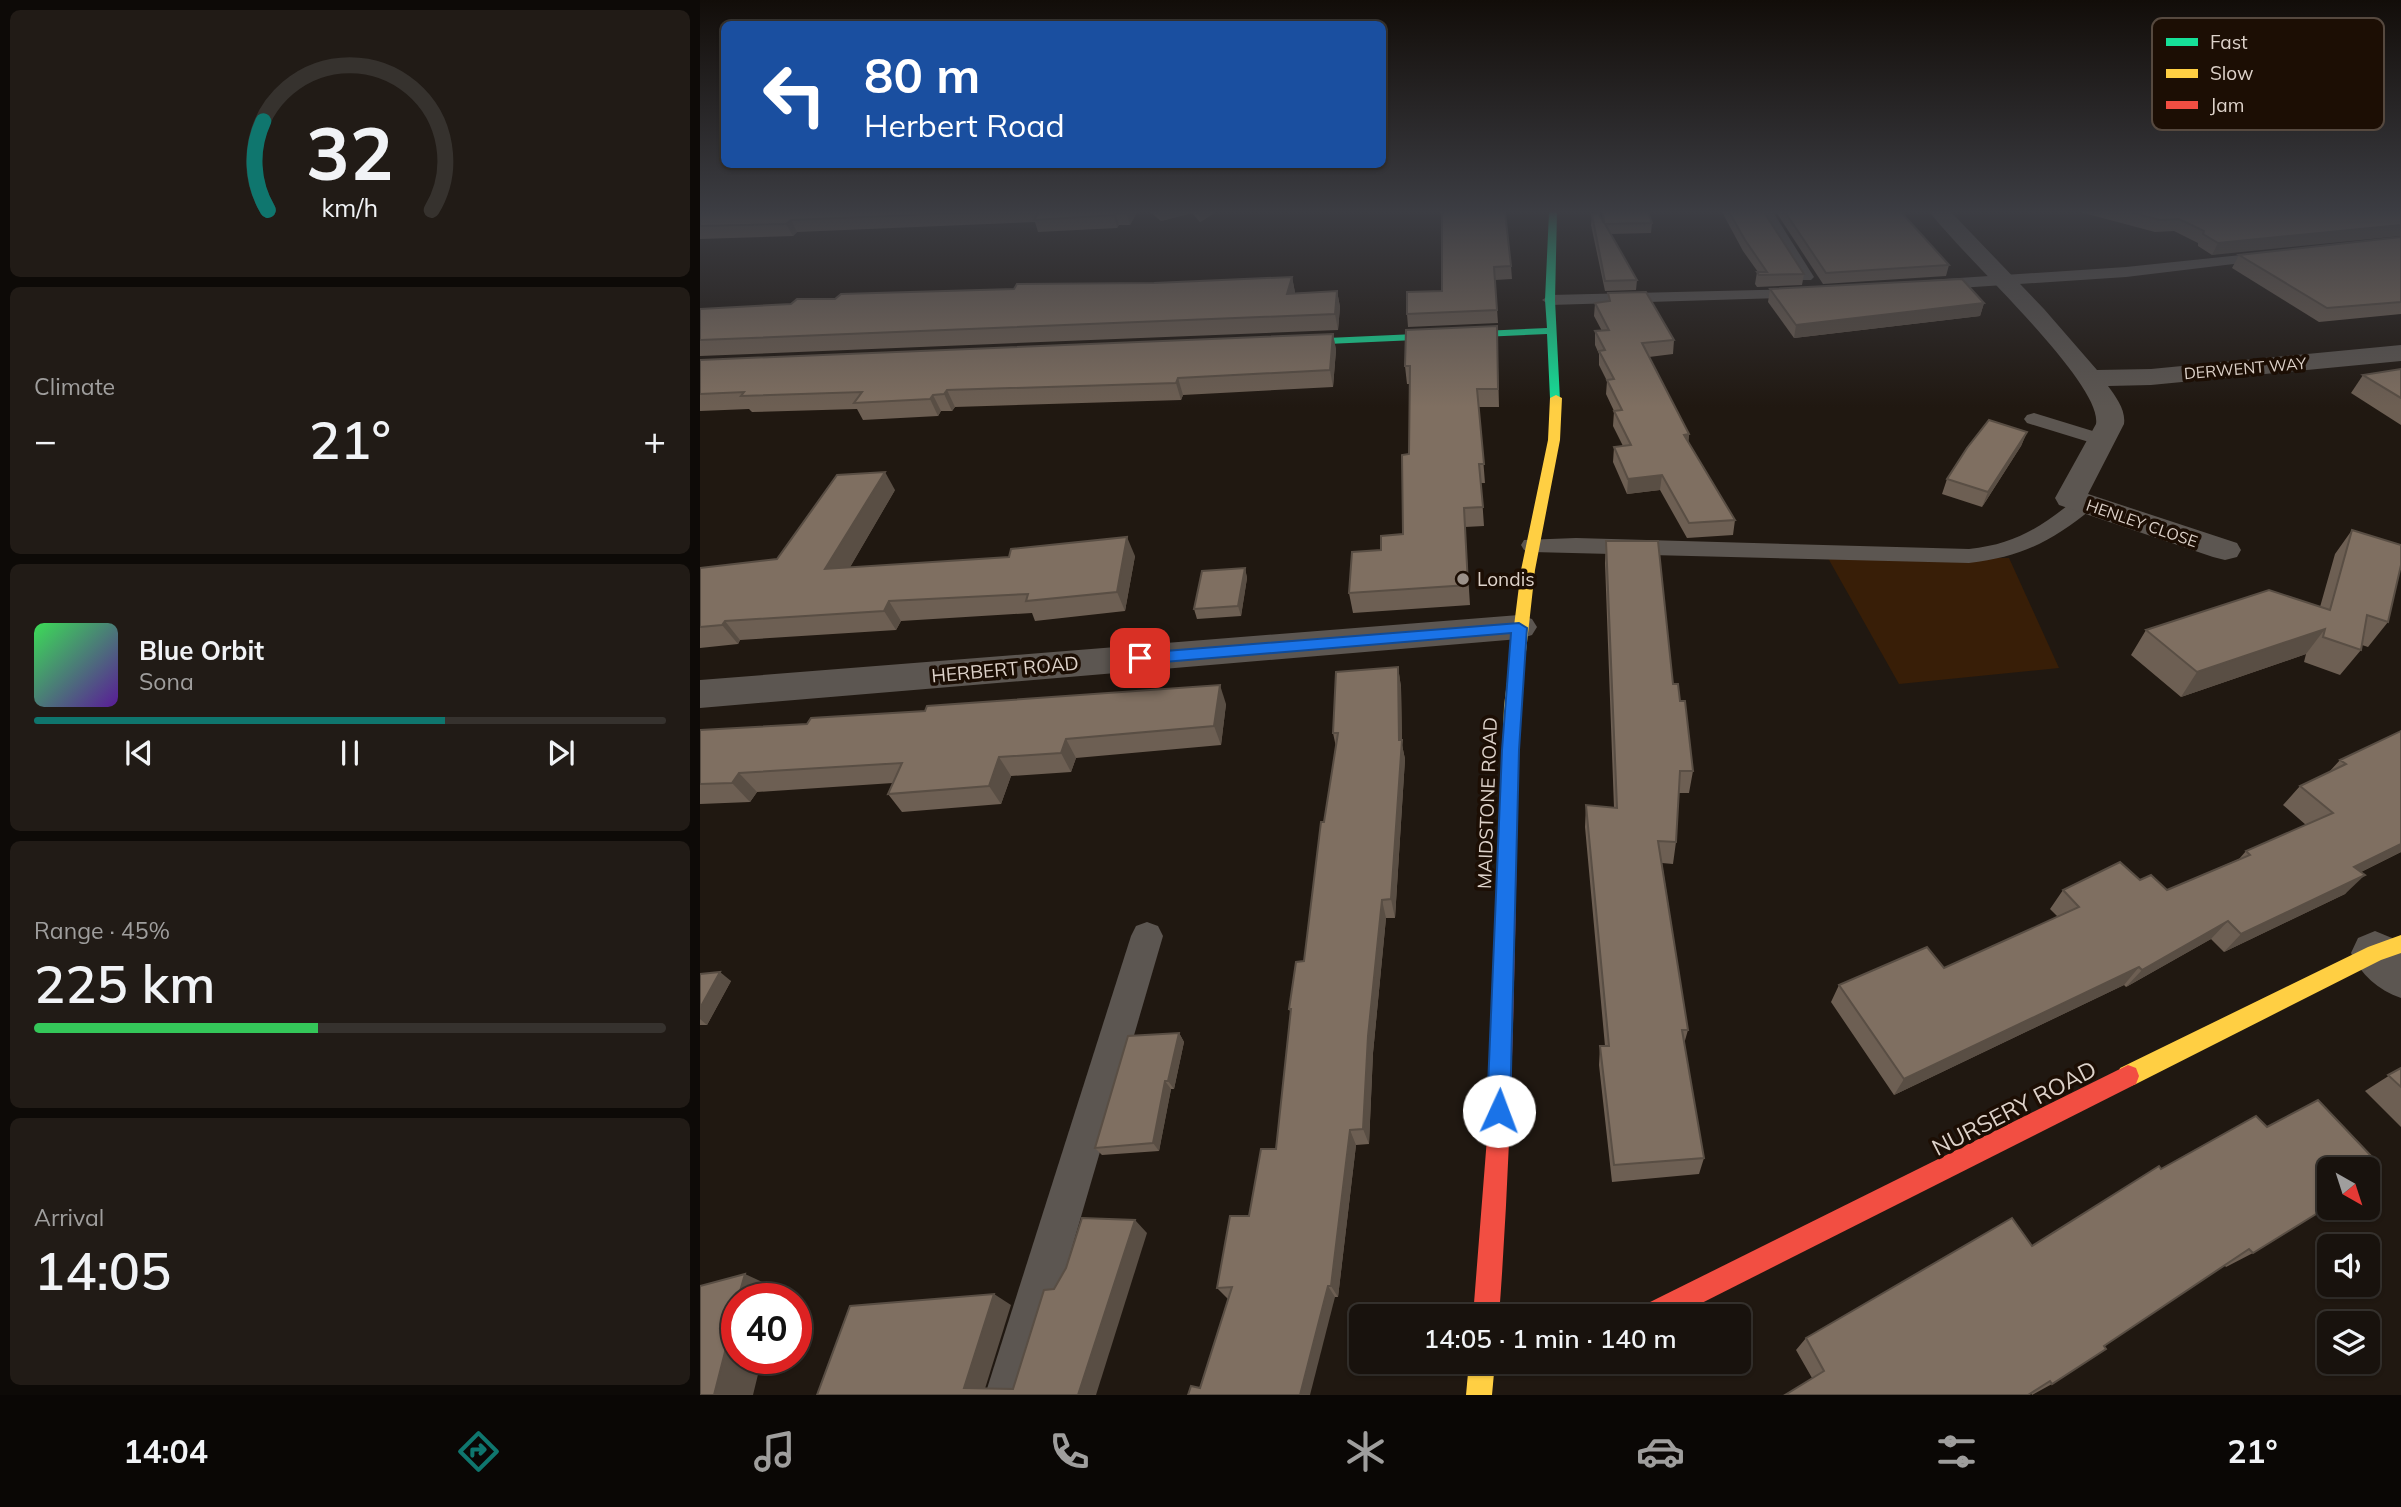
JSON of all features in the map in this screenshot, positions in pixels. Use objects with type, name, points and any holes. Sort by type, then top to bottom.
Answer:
[{"type":"street","name":"MAIDSTONE ROAD","points":[[1487,1304],[1493,1241],[1512,706],[1519,628],[1532,545],[1554,440],[1556,388],[1551,277]]},
{"type":"street","points":[[2002,279],[2089,378]]},
{"type":"street","points":[[1272,343],[1553,331]]},
{"type":"street","name":"DERWENT WAY","points":[[2089,378],[2151,377],[2401,353]]},
{"type":"street","points":[[2375,356],[2401,370]]},
{"type":"street","name":"HENLEY CLOSE","points":[[2089,378],[2112,415],[2102,440],[2070,498],[2225,550]]},
{"type":"street","name":"HERBERT ROAD","points":[[700,694],[1519,628]]},
{"type":"street","name":"NURSERY ROAD","points":[[1674,1304],[2392,957]]},
{"type":"street","points":[[1479,1395],[1481,1374]]},
{"type":"lane","points":[[1550,300],[1818,293],[1806,277]]},
{"type":"lane","points":[[1910,286],[2036,277]]},
{"type":"lane","points":[[2034,419],[2102,440]]},
{"type":"lane","points":[[1532,545],[1605,544],[1790,554],[1965,556],[2018,547],[2055,526],[2085,503]]},
{"type":"lane","points":[[1006,1395],[1147,936]]},
{"type":"shaded area","points":[[1828,558],[2009,558],[2059,668],[1899,684]]},
{"type":"building","points":[[1292,277],[1287,294],[1337,291],[1335,314],[700,340],[700,309],[791,304],[797,299],[835,299],[841,294],[1014,289],[1017,284],[1154,283]]},
{"type":"building","points":[[1442,277],[1495,277],[1497,310],[1407,314],[1407,292],[1442,291]]},
{"type":"building","points":[[1604,277],[1635,277],[1637,280],[1605,281]]},
{"type":"building","points":[[2276,277],[2401,277],[2401,302],[2327,308]]},
{"type":"building","points":[[1962,279],[1984,303],[1796,325],[1770,289]]},
{"type":"building","points":[[1646,292],[1674,340],[1642,343],[1689,434],[1684,435],[1735,520],[1689,523],[1662,475],[1628,479],[1614,447],[1631,445],[1614,411],[1622,410],[1607,380],[1614,379],[1599,351],[1605,350],[1595,331],[1609,330],[1595,303],[1610,301],[1608,293]]},
{"type":"building","points":[[1497,326],[1498,389],[1477,389],[1484,464],[1479,464],[1483,507],[1464,508],[1468,585],[1349,593],[1352,552],[1381,550],[1381,536],[1403,534],[1402,455],[1409,454],[1410,366],[1405,366],[1406,330]]},
{"type":"building","points":[[1333,334],[1330,370],[1178,378],[1176,383],[947,390],[944,394],[933,395],[930,399],[854,403],[862,392],[741,396],[744,392],[700,394],[700,360]]},
{"type":"building","points":[[2401,369],[2401,398],[2363,375]]},
{"type":"building","points":[[1989,420],[2027,432],[1988,492],[1947,479],[1967,448]]},
{"type":"building","points":[[885,472],[825,569],[1009,557],[1011,549],[1127,537],[1117,592],[1026,601],[1028,594],[889,601],[884,611],[725,621],[722,625],[700,627],[700,568],[777,559],[837,475]]},
{"type":"building","points":[[2352,530],[2401,545],[2401,565],[2388,622],[2367,615],[2361,650],[2323,637],[2325,629],[2197,672],[2146,630],[2269,590],[2330,610]]},
{"type":"building","points":[[1606,541],[1658,541],[1673,684],[1678,684],[1680,701],[1685,701],[1693,771],[1680,771],[1676,842],[1658,841],[1688,1030],[1682,1030],[1704,1158],[1614,1165],[1600,1046],[1609,1046],[1586,805],[1617,808]]},
{"type":"building","points":[[1245,568],[1238,606],[1194,609],[1202,571]]},
{"type":"building","points":[[1398,667],[1399,740],[1402,740],[1391,899],[1382,900],[1368,1036],[1363,1129],[1350,1130],[1331,1286],[1328,1286],[1300,1395],[1188,1395],[1191,1386],[1200,1388],[1232,1287],[1217,1288],[1230,1216],[1249,1216],[1261,1149],[1276,1149],[1296,962],[1304,961],[1321,822],[1324,822],[1338,733],[1333,733],[1336,672]]},
{"type":"building","points":[[1220,685],[1214,726],[1066,739],[1061,753],[999,757],[989,786],[888,794],[902,763],[739,773],[732,783],[700,784],[700,730],[807,724],[811,718],[925,711],[927,706]]},
{"type":"building","points":[[2401,731],[2401,844],[2354,867],[2365,875],[2241,934],[2228,921],[2142,970],[2139,967],[1904,1079],[1839,985],[1927,947],[1944,968],[2079,907],[2063,890],[2120,862],[2140,880],[2151,875],[2167,890],[2250,855],[2246,851],[2333,813],[2300,786],[2346,764],[2340,760]]},
{"type":"building","points":[[720,972],[700,1008],[700,974]]},
{"type":"building","points":[[1179,1033],[1168,1081],[1165,1081],[1153,1143],[1095,1148],[1128,1036]]},
{"type":"building","points":[[2401,1068],[2401,1087],[2388,1075]]},
{"type":"building","points":[[2318,1100],[2372,1157],[2317,1157],[2317,1213],[2253,1253],[2249,1249],[2052,1384],[2050,1381],[2028,1395],[1785,1395],[1824,1371],[1806,1338],[2012,1218],[2032,1246],[2159,1166],[2161,1169],[2256,1116],[2267,1127]]},
{"type":"building","points":[[1082,1218],[1135,1220],[1078,1395],[817,1395],[850,1306],[994,1294],[964,1388],[1013,1389],[1044,1290],[1054,1289],[1066,1268]]},
{"type":"building","points":[[745,1274],[742,1283],[721,1283],[721,1368],[714,1395],[700,1395],[700,1286]]},
{"type":"traffic: fast","points":[[1551,277],[1556,398]]},
{"type":"traffic: fast","points":[[1283,343],[1553,331]]},
{"type":"traffic: slow","points":[[1508,840],[1512,706],[1528,570],[1554,440],[1556,398]]},
{"type":"traffic: slow","points":[[2128,1076],[2375,953],[2401,944]]},
{"type":"traffic: slow","points":[[1479,1395],[1481,1374]]},
{"type":"traffic: jam","points":[[1487,1304],[1498,1138],[1508,840]]},
{"type":"traffic: jam","points":[[1673,1304],[2128,1076]]},
{"type":"place","name":"Londis","points":[[1463,579]]},
{"type":"route","points":[[1140,658],[1519,628],[1510,750],[1499,1111]]}]
